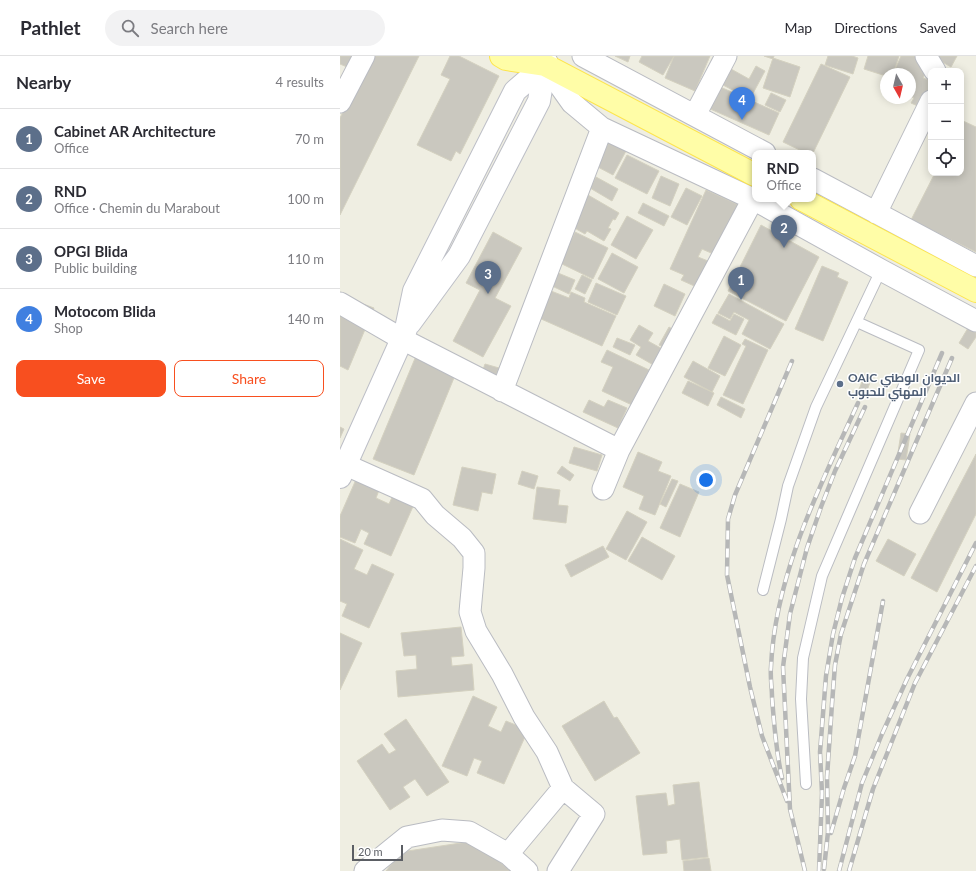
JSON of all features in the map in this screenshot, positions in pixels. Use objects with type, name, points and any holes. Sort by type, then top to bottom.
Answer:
[{"type":"main road","points":[[501,56],[506,59],[544,59],[752,173]]},
{"type":"main road","points":[[343,471],[404,334],[414,291],[515,91],[544,59]]},
{"type":"main road","points":[[807,202],[976,291]]},
{"type":"street","points":[[340,102],[364,56]]},
{"type":"street","points":[[583,56],[760,150]]},
{"type":"street","points":[[695,115],[726,56]]},
{"type":"street","points":[[926,56],[933,68]]},
{"type":"street","points":[[544,59],[572,103],[602,128],[752,197]]},
{"type":"street","points":[[876,213],[930,104]]},
{"type":"street","points":[[502,391],[602,128]]},
{"type":"street","points":[[816,181],[976,266]]},
{"type":"street","points":[[603,490],[619,450],[752,202]]},
{"type":"street","points":[[761,202],[881,270],[976,321]]},
{"type":"street","points":[[340,303],[404,334],[502,391],[619,450]]},
{"type":"street","points":[[920,513],[976,403]]},
{"type":"street","points":[[343,471],[422,500],[435,515],[462,538],[474,554],[470,612],[476,631],[502,674],[524,717],[547,752],[563,788],[594,814],[558,871]]},
{"type":"street","points":[[508,854],[563,788]]},
{"type":"street","points":[[365,871],[407,837],[442,830],[469,832],[508,854],[527,871]]},
{"type":"lane","points":[[763,590],[788,486],[816,407],[881,270]]},
{"type":"lane","points":[[806,784],[801,699],[803,658],[822,576],[919,350],[857,322]]},
{"type":"building","points":[[340,56],[360,56],[354,70],[340,64]]},
{"type":"building","points":[[371,56],[419,56],[340,215],[340,118]]},
{"type":"building","points":[[450,56],[459,56],[499,76],[460,154],[456,151],[451,161],[417,145],[450,79],[441,75]]},
{"type":"building","points":[[615,56],[630,56],[628,62]]},
{"type":"building","points":[[642,56],[674,56],[663,75],[639,62]]},
{"type":"building","points":[[674,56],[710,56],[695,91],[665,78]]},
{"type":"building","points":[[764,56],[774,56],[773,59]]},
{"type":"building","points":[[828,56],[852,56],[858,58],[853,74],[825,65]]},
{"type":"building","points":[[868,56],[899,56],[895,68],[880,68],[880,74],[864,69]]},
{"type":"building","points":[[901,56],[914,56],[930,63],[923,78],[928,80],[928,111],[913,104],[916,104],[916,68],[896,68]]},
{"type":"building","points":[[932,56],[957,56],[951,67]]},
{"type":"building","points":[[773,58],[800,67],[790,97],[763,88]]},
{"type":"building","points":[[821,64],[850,77],[814,150],[800,150],[783,142]]},
{"type":"building","points":[[756,66],[765,71],[750,99],[723,85],[731,69],[749,79]]},
{"type":"building","points":[[718,86],[779,113],[769,135],[708,108]]},
{"type":"building","points":[[771,93],[786,100],[780,112],[765,105]]},
{"type":"building","points":[[964,121],[976,127],[976,252],[911,220],[933,176],[964,176]]},
{"type":"building","points":[[609,142],[626,151],[613,175],[596,166]]},
{"type":"building","points":[[627,155],[659,171],[647,194],[615,178]]},
{"type":"building","points":[[661,176],[679,184],[670,206],[652,198]]},
{"type":"building","points":[[596,177],[618,189],[612,201],[590,188]]},
{"type":"building","points":[[686,188],[702,196],[687,225],[671,217]]},
{"type":"building","points":[[706,190],[741,206],[718,256],[702,249],[698,257],[713,263],[701,289],[681,280],[684,275],[670,269]]},
{"type":"building","points":[[588,195],[619,213],[615,220],[613,219],[608,228],[611,229],[604,241],[587,231],[585,234],[571,226]]},
{"type":"building","points":[[643,203],[669,216],[664,226],[638,213]]},
{"type":"building","points":[[627,216],[653,230],[636,259],[611,245]]},
{"type":"building","points":[[761,225],[819,257],[786,321],[728,291]]},
{"type":"building","points":[[493,232],[522,248],[495,298],[511,306],[483,357],[453,341],[480,290],[466,283]]},
{"type":"building","points":[[575,232],[608,248],[593,279],[560,263]]},
{"type":"building","points":[[612,253],[638,267],[624,293],[598,279]]},
{"type":"building","points":[[822,266],[839,273],[837,277],[848,282],[823,341],[795,329]]},
{"type":"building","points":[[558,273],[575,280],[569,294],[552,286]]},
{"type":"building","points":[[582,275],[592,280],[585,294],[575,289]]},
{"type":"building","points":[[596,283],[626,296],[617,315],[588,302]]},
{"type":"building","points":[[664,284],[685,294],[675,316],[654,306]]},
{"type":"building","points":[[551,291],[569,298],[571,292],[585,298],[584,302],[616,316],[602,346],[539,318]]},
{"type":"building","points":[[729,294],[784,324],[770,349],[742,334],[749,320],[734,312],[730,319],[718,313]]},
{"type":"building","points":[[355,301],[374,308],[348,370],[340,366],[340,308]]},
{"type":"building","points":[[717,314],[730,321],[734,314],[744,319],[736,335],[712,323]]},
{"type":"building","points":[[639,325],[653,333],[648,341],[666,351],[657,367],[636,355],[641,347],[630,340]]},
{"type":"building","points":[[669,327],[677,332],[667,349],[659,345]]},
{"type":"building","points":[[968,328],[976,333],[976,337],[968,349],[959,343]]},
{"type":"building","points":[[724,336],[741,345],[725,376],[708,368]]},
{"type":"building","points":[[617,338],[635,345],[630,355],[613,347]]},
{"type":"building","points":[[745,339],[768,350],[743,404],[723,395],[746,346],[742,344]]},
{"type":"building","points":[[607,350],[649,370],[632,405],[602,391],[613,367],[601,362]]},
{"type":"building","points":[[416,356],[456,373],[414,475],[373,459]]},
{"type":"building","points":[[693,361],[720,376],[712,392],[684,377]]},
{"type":"building","points":[[485,364],[499,368],[494,380],[481,375]]},
{"type":"building","points":[[865,374],[872,376],[866,394],[858,392]]},
{"type":"building","points":[[688,381],[714,393],[708,406],[682,393]]},
{"type":"building","points":[[721,397],[745,409],[741,418],[717,405]]},
{"type":"building","points":[[589,400],[604,407],[608,400],[627,408],[618,428],[583,412]]},
{"type":"building","points":[[340,427],[344,429],[340,438]]},
{"type":"building","points":[[901,433],[910,434],[906,460],[897,459]]},
{"type":"building","points":[[574,447],[602,455],[597,471],[569,463]]},
{"type":"building","points":[[638,452],[662,462],[658,471],[671,476],[655,515],[639,509],[644,496],[623,487]]},
{"type":"building","points":[[976,454],[976,514],[937,592],[911,578]]},
{"type":"building","points":[[562,466],[574,475],[570,481],[557,473]]},
{"type":"building","points":[[462,467],[496,474],[492,494],[482,492],[478,511],[453,505]]},
{"type":"building","points":[[522,471],[538,476],[534,489],[518,484]]},
{"type":"building","points":[[358,475],[381,485],[376,498],[389,504],[394,493],[415,502],[391,556],[364,544],[369,533],[361,529],[355,543],[340,537],[340,516]]},
{"type":"building","points":[[672,479],[678,481],[666,507],[660,504]]},
{"type":"building","points":[[680,484],[699,492],[680,537],[660,528]]},
{"type":"building","points":[[537,487],[560,490],[558,505],[568,506],[566,523],[533,519]]},
{"type":"building","points":[[627,511],[647,522],[626,560],[606,549]]},
{"type":"building","points":[[642,537],[675,556],[662,580],[628,561]]},
{"type":"building","points":[[340,539],[363,550],[354,569],[367,575],[372,564],[394,574],[369,628],[342,616],[347,604],[340,601]]},
{"type":"building","points":[[888,539],[916,554],[904,576],[876,561]]},
{"type":"building","points":[[603,546],[609,557],[571,577],[565,565]]},
{"type":"building","points":[[461,627],[464,656],[451,657],[452,666],[472,664],[474,690],[398,697],[396,671],[417,669],[416,655],[404,656],[401,633]]},
{"type":"building","points":[[340,633],[362,643],[340,690]]},
{"type":"building","points":[[473,696],[497,707],[488,726],[501,732],[506,721],[528,730],[504,784],[477,773],[482,761],[474,758],[467,776],[442,766]]},
{"type":"building","points":[[604,701],[614,718],[617,717],[640,753],[595,781],[562,726]]},
{"type":"building","points":[[406,719],[449,782],[427,796],[415,779],[403,787],[410,797],[390,810],[357,761],[382,744],[389,754],[396,750],[384,734]]},
{"type":"building","points":[[699,782],[708,857],[682,860],[680,839],[666,841],[667,853],[643,855],[636,796],[666,793],[668,806],[675,804],[673,785]]},
{"type":"building","points":[[474,841],[511,871],[386,871],[401,852]]},
{"type":"building","points":[[709,858],[711,871],[684,871],[683,861]]},
{"type":"railway","points":[[819,871],[822,793],[820,752],[826,676],[833,634],[842,598],[855,558],[942,353]]},
{"type":"railway","points":[[824,869],[828,832],[827,777],[832,704],[835,665],[841,634],[864,564],[952,358]]},
{"type":"railway","points":[[787,801],[762,736],[750,687],[727,575],[728,519],[735,495],[792,361]]},
{"type":"railway","points":[[782,778],[778,758],[771,674],[774,632],[790,564],[802,531],[815,498],[858,403]]},
{"type":"railway","points":[[805,871],[790,809],[783,667],[790,614],[807,548],[835,471],[865,407]]},
{"type":"railway","points":[[839,871],[862,783],[882,734],[907,679],[976,543]]},
{"type":"railway","points":[[849,871],[873,789],[915,683],[976,566]]},
{"type":"railway","points":[[831,833],[855,756],[883,601]]},
{"type":"place","name":"Motocom Blida","points":[[742,120]]},
{"type":"place","name":"RND","points":[[784,248]]},
{"type":"place","name":"OPGI Blida","points":[[488,294]]},
{"type":"place","name":"Cabinet AR Architecture","points":[[741,300]]},
{"type":"place","name":"OAIC الديوان الوطني المهني للحبوب","points":[[840,384]]}]
